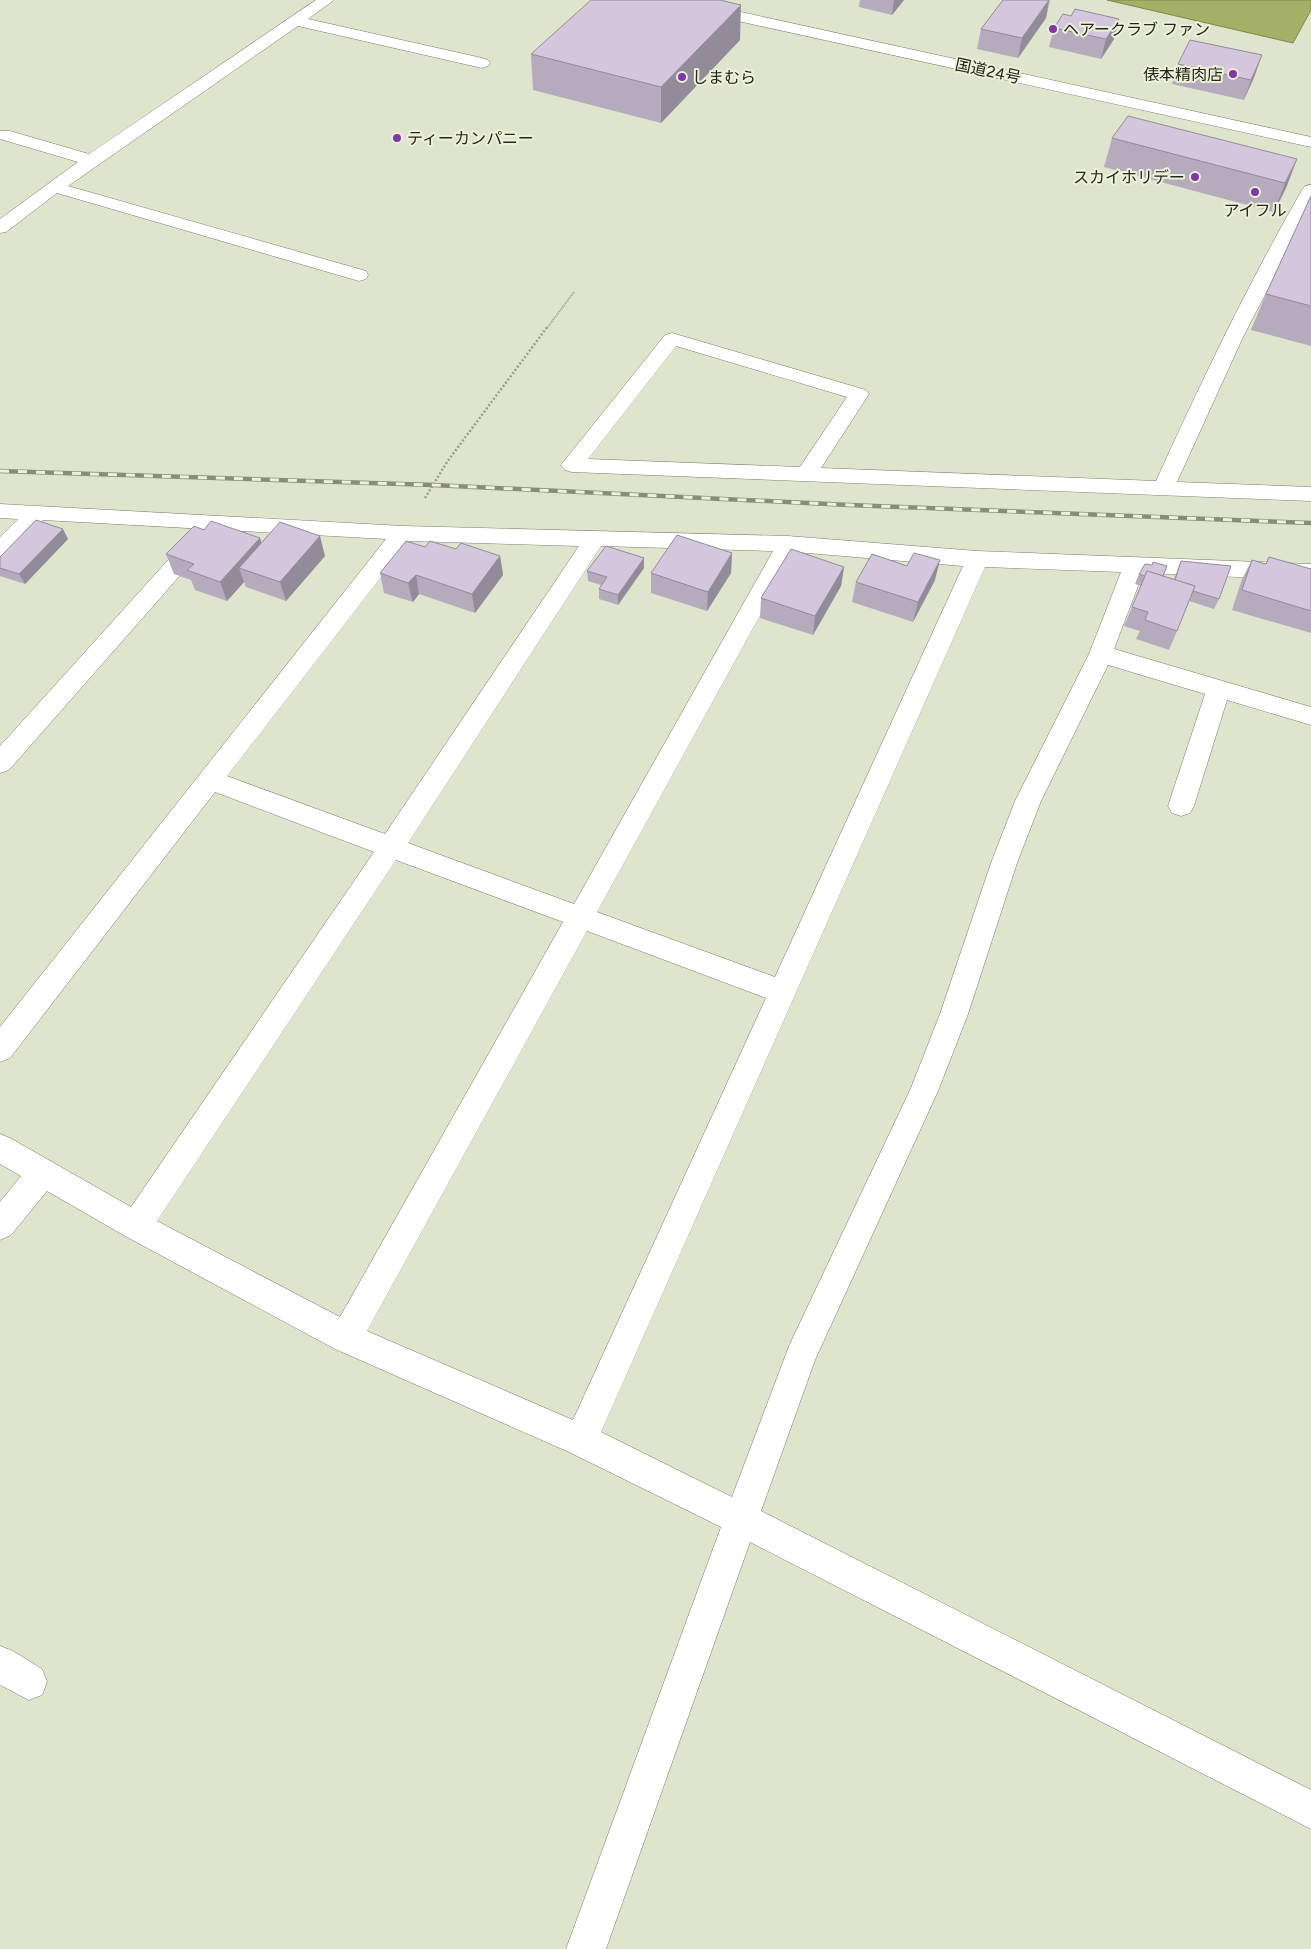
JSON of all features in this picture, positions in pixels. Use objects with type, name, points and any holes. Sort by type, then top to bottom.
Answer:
[{"type":"main road","points":[[0,228],[92,160],[326,0]]},
{"type":"main road","name":"国道24号","points":[[665,0],[1311,142]]},
{"type":"main road","points":[[296,21],[482,63]]},
{"type":"main road","points":[[4,136],[92,160]]},
{"type":"main road","points":[[54,187],[359,275]]},
{"type":"main road","points":[[1163,488],[1219,366],[1289,228],[1311,190]]},
{"type":"main road","points":[[0,205],[22,211]]},
{"type":"main road","points":[[806,474],[859,394],[672,339],[572,466],[1311,494]]},
{"type":"main road","points":[[0,511],[403,533],[788,544],[977,559],[1311,572]]},
{"type":"main road","points":[[0,550],[38,512]]},
{"type":"main road","points":[[0,763],[214,522]]},
{"type":"main road","points":[[0,1049],[403,533]]},
{"type":"main road","points":[[136,1226],[391,847],[595,538]]},
{"type":"main road","points":[[346,1338],[788,544]]},
{"type":"main road","points":[[581,1440],[977,559]]},
{"type":"main road","points":[[586,1949],[800,1357],[924,1091],[954,1014],[1004,863],[1028,801],[1101,654],[1135,564]]},
{"type":"main road","points":[[1101,654],[1311,716]]},
{"type":"main road","points":[[1181,806],[1219,689]]},
{"type":"main road","points":[[209,780],[782,992]]},
{"type":"main road","points":[[0,1148],[42,1174],[136,1226],[346,1338],[581,1440],[741,1519],[1311,1810]]},
{"type":"main road","points":[[0,1225],[42,1174]]},
{"type":"path","points":[[403,533],[447,462],[574,292]]},
{"type":"shaded area","points":[[1107,0],[1311,0],[1311,10],[1293,43]]},
{"type":"building","points":[[591,0],[720,0],[741,5],[661,87],[531,54]]},
{"type":"building","points":[[1003,0],[1049,0],[1022,38],[981,29]]},
{"type":"building","points":[[1075,9],[1119,19],[1106,39],[1054,28],[1063,14],[1071,16]]},
{"type":"building","points":[[1190,40],[1262,55],[1251,80],[1178,64]]},
{"type":"building","points":[[1128,116],[1297,159],[1285,183],[1112,138]]},
{"type":"building","points":[[1311,196],[1311,306],[1266,294]]},
{"type":"building","points":[[36,520],[63,529],[19,574],[0,568],[0,557]]},
{"type":"building","points":[[211,521],[260,538],[220,582],[187,570],[194,564],[166,554],[194,526],[204,530]]},
{"type":"building","points":[[280,522],[320,536],[280,582],[239,568]]},
{"type":"building","points":[[677,535],[732,553],[708,592],[651,573]]},
{"type":"building","points":[[406,541],[425,547],[430,541],[456,549],[461,543],[500,556],[472,594],[416,575],[408,583],[380,573]]},
{"type":"building","points":[[606,546],[644,558],[618,595],[599,589],[607,577],[587,571]]},
{"type":"building","points":[[791,549],[844,567],[815,616],[761,598]]},
{"type":"building","points":[[914,553],[940,560],[918,602],[856,582],[872,554],[907,566]]},
{"type":"building","points":[[1269,557],[1311,569],[1311,611],[1242,590],[1252,560],[1266,564]]},
{"type":"building","points":[[1181,561],[1231,566],[1219,599],[1193,591],[1195,586],[1175,580]]},
{"type":"building","points":[[1153,562],[1167,566],[1163,576],[1147,571],[1145,576],[1139,574],[1145,564],[1152,565]]},
{"type":"building","points":[[1147,571],[1195,586],[1177,631],[1145,620],[1148,612],[1132,607]]},
{"type":"railway","points":[[0,471],[433,485],[849,505],[1311,523]]},
{"type":"place","name":"ヘアークラブ ファン","points":[[1053,29]]},
{"type":"place","name":"俵本精肉店","points":[[1233,74]]},
{"type":"place","name":"しまむら","points":[[682,77]]},
{"type":"place","name":"ティーカンパニー","points":[[397,138]]},
{"type":"place","name":"スカイホリデー","points":[[1195,177]]},
{"type":"place","name":"アイフル","points":[[1255,192]]}]
